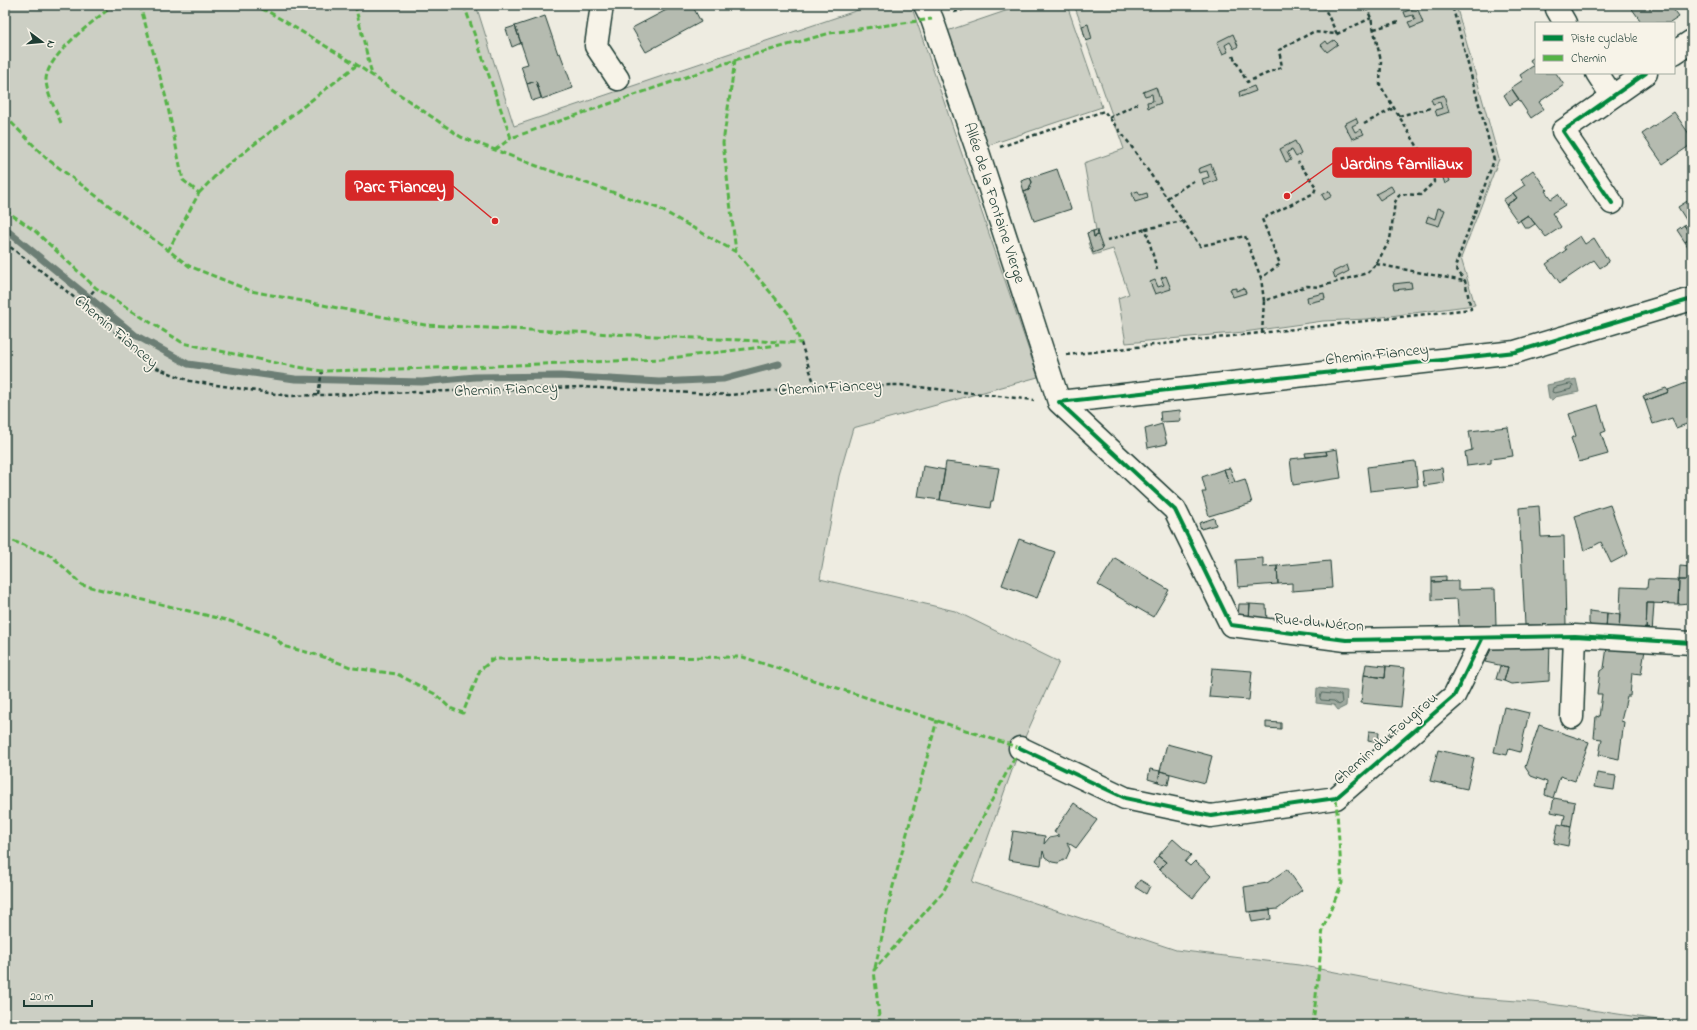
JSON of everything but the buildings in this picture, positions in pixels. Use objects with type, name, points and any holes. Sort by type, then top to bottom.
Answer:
[{"type":"street","points":[[602,5],[596,46],[618,79]]},
{"type":"street","name":"Allée de la Fontaine Vierge","points":[[928,12],[979,155],[1059,402]]},
{"type":"street","points":[[1675,52],[1692,41]]},
{"type":"street","points":[[1598,74],[1612,96]]},
{"type":"street","points":[[1612,203],[1563,131],[1645,74]]},
{"type":"street","name":"Chemin Fiancey","points":[[1059,402],[1515,352],[1692,299]]},
{"type":"street","name":"Rue du Néron","points":[[1059,402],[1175,510],[1231,625],[1346,640],[1482,639],[1575,636],[1692,643]]},
{"type":"street","points":[[1572,717],[1575,636]]},
{"type":"street","name":"Chemin du Fougirou","points":[[1020,748],[1125,798],[1211,816],[1336,798],[1454,696],[1482,639]]},
{"type":"path","points":[[928,12],[980,5]]},
{"type":"path","points":[[1323,5],[1337,34]]},
{"type":"path","points":[[1264,301],[1307,286],[1318,287],[1367,273],[1376,264],[1390,240],[1395,202],[1400,194],[1420,195],[1434,182],[1433,172],[1380,85],[1381,62],[1371,18],[1365,5]]},
{"type":"path","points":[[1044,358],[1471,309],[1465,281],[1455,267],[1494,160],[1452,5]]},
{"type":"path","points":[[1233,56],[1247,82],[1282,67],[1280,50],[1313,32],[1337,34],[1371,18]]},
{"type":"path","points":[[1374,29],[1399,22]]},
{"type":"path","points":[[1109,118],[1139,103]]},
{"type":"path","points":[[1364,124],[1394,108]]},
{"type":"path","points":[[1399,116],[1431,108]]},
{"type":"path","points":[[979,155],[1104,111],[1129,143],[1200,246],[1245,236],[1261,278],[1264,301],[1262,333]]},
{"type":"path","points":[[1261,278],[1280,264],[1262,219],[1314,193],[1316,187],[1298,162]]},
{"type":"path","points":[[1166,198],[1196,180]]},
{"type":"path","points":[[1107,240],[1182,221]]},
{"type":"path","points":[[1146,229],[1158,270]]},
{"type":"path","points":[[1376,264],[1465,281]]},
{"type":"path","points":[[82,304],[96,288]]},
{"type":"path","points":[[801,343],[815,386]]},
{"type":"path","points":[[318,396],[322,371]]},
{"type":"shaded area","points":[[5,5],[476,5],[514,126],[873,5],[911,5],[1038,377],[853,428],[839,476],[820,579],[955,611],[1059,662],[1020,748],[972,882],[1176,950],[1299,965],[1464,997],[1544,1003],[1692,1025],[5,1025]]},
{"type":"shaded area","points":[[1023,5],[1067,5],[1102,107],[986,146],[947,31]]},
{"type":"shaded area","points":[[1074,5],[1456,5],[1499,159],[1461,258],[1475,305],[1367,319],[1323,321],[1244,332],[1126,343],[1118,298],[1129,294],[1113,249],[1093,255],[1088,243],[1090,243],[1087,233],[1096,230],[1084,163],[1124,149]]},
{"type":"water","points":[[1576,379],[1579,392],[1555,397],[1552,400],[1549,399],[1547,385]]},
{"type":"water","points":[[1317,688],[1347,691],[1346,706],[1338,710],[1334,705],[1316,703]]},
{"type":"waterway","points":[[5,229],[135,335],[188,364],[295,379],[422,382],[475,377],[560,376],[659,382],[723,379],[779,364]]},
{"type":"marked path","points":[[61,123],[46,84],[49,69],[55,59],[74,38],[114,5]]},
{"type":"marked path","points":[[140,5],[166,98],[183,180],[199,193],[168,251]]},
{"type":"marked path","points":[[253,5],[269,12],[357,65],[461,137],[537,166],[658,208],[736,252],[788,313],[801,343]]},
{"type":"marked path","points":[[355,5],[372,75]]},
{"type":"marked path","points":[[464,5],[511,138],[735,60],[830,33],[932,19]]},
{"type":"marked path","points":[[735,60],[723,143],[736,252]]},
{"type":"marked path","points":[[199,193],[221,170],[357,65]]},
{"type":"marked path","points":[[5,116],[46,158],[189,266],[251,291],[425,325],[801,343]]},
{"type":"marked path","points":[[495,150],[511,138]]},
{"type":"marked path","points":[[5,210],[35,231],[96,288],[183,343],[281,364],[322,371],[469,367],[662,359],[779,345]]},
{"type":"marked path","points":[[5,538],[52,556],[82,585],[230,621],[275,637],[283,646],[321,656],[353,668],[397,674],[435,694],[450,708],[463,713],[480,670],[494,659]]},
{"type":"marked path","points":[[489,659],[743,657],[1020,748]]},
{"type":"marked path","points":[[875,968],[892,890],[937,720]]},
{"type":"marked path","points":[[880,1025],[874,970],[943,892],[1016,755]]},
{"type":"marked path","points":[[1313,1025],[1323,928],[1342,883],[1336,798]]},
{"type":"cycle path","points":[[1612,203],[1563,131],[1645,74]]},
{"type":"cycle path","points":[[1059,402],[1515,352],[1692,299]]},
{"type":"cycle path","points":[[1059,402],[1175,510],[1231,625],[1346,640],[1575,636],[1692,643]]},
{"type":"cycle path","points":[[1020,748],[1125,798],[1211,816],[1336,798],[1454,696],[1482,639]]},
{"type":"place","name":"Jardins familiaux","points":[[1287,196]]},
{"type":"place","name":"Parc Fiancey","points":[[495,221]]}]
